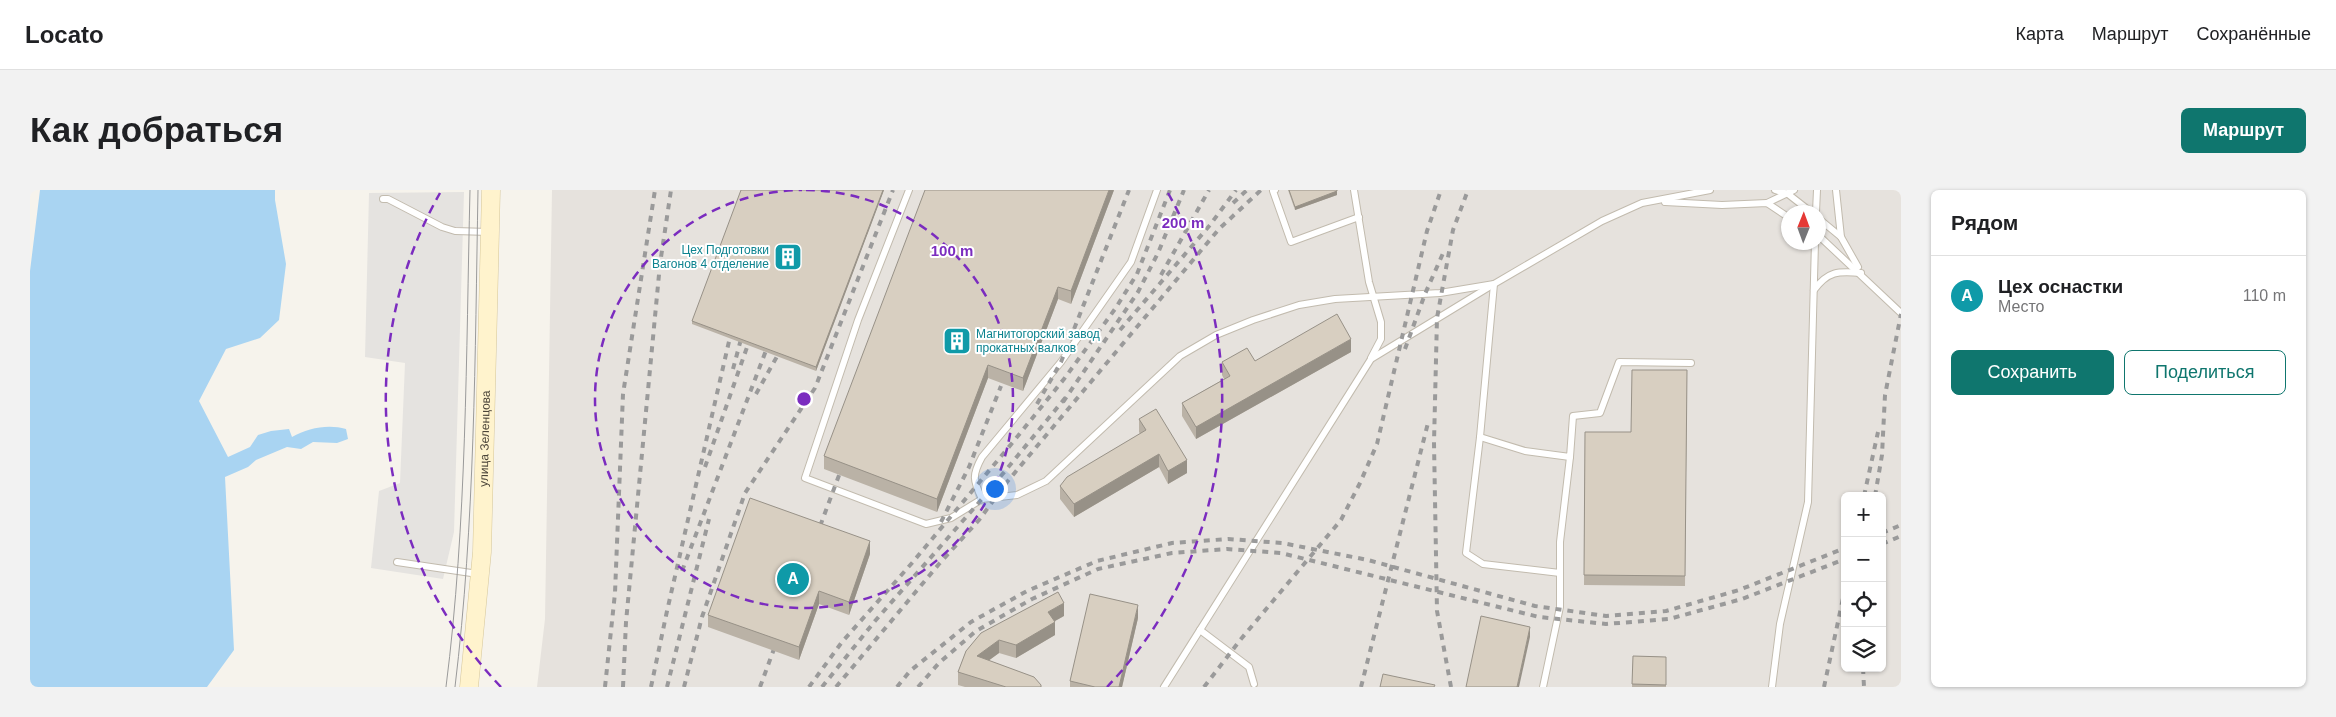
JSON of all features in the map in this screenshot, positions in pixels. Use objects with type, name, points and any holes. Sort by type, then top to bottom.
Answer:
[{"type":"main road","name":"улица Зеленцова","points":[[469,687],[480,574],[491,190]]},
{"type":"lane","points":[[909,190],[858,320],[804,478],[926,524],[951,518],[982,499],[1017,495],[1046,480],[1180,356],[1216,335],[1253,320],[1299,305],[1335,299],[1440,293],[1494,284]]},
{"type":"lane","points":[[982,499],[976,487],[974,473],[982,457],[1061,362],[1131,262],[1157,190]]},
{"type":"lane","points":[[1275,190],[1273,191],[1291,242],[1359,217]]},
{"type":"lane","points":[[1164,687],[1371,359],[1381,340],[1381,322],[1372,296],[1354,190]]},
{"type":"lane","points":[[1371,359],[1602,221],[1642,203],[1710,190]]},
{"type":"lane","points":[[1775,190],[1791,192],[1804,205]]},
{"type":"lane","points":[[1816,205],[1817,190]]},
{"type":"lane","points":[[1836,190],[1842,237],[1861,273]]},
{"type":"lane","points":[[1654,201],[1722,205],[1767,203],[1791,192]]},
{"type":"lane","points":[[383,199],[388,199],[442,227],[455,231],[490,232]]},
{"type":"lane","points":[[1767,203],[1781,212]]},
{"type":"lane","points":[[1826,224],[1842,237]]},
{"type":"lane","points":[[1826,242],[1861,273],[1901,313]]},
{"type":"lane","points":[[1772,687],[1780,624],[1808,502],[1815,250]]},
{"type":"lane","points":[[1814,290],[1823,277],[1840,272],[1861,273]]},
{"type":"lane","points":[[1494,284],[1480,437],[1466,553],[1483,564],[1560,573]]},
{"type":"lane","points":[[1543,687],[1560,607],[1560,542],[1573,416],[1600,413],[1619,362],[1691,363]]},
{"type":"lane","points":[[1480,437],[1525,451],[1570,457]]},
{"type":"lane","points":[[398,562],[480,574]]},
{"type":"lane","points":[[1200,630],[1250,667],[1254,684]]},
{"type":"shaded area","points":[[552,190],[1901,190],[1901,687],[537,687],[545,619]]},
{"type":"shaded area","points":[[464,192],[454,532],[443,579],[371,568],[379,491],[400,483],[405,363],[365,357],[369,193]]},
{"type":"water","points":[[40,190],[275,190],[286,264],[279,320],[260,338],[226,349],[199,401],[228,457],[250,447],[258,435],[271,431],[289,429],[292,437],[305,431],[332,427],[346,429],[348,439],[337,443],[313,442],[301,449],[287,447],[256,460],[248,467],[225,477],[234,650],[207,687],[30,687],[30,271]]},
{"type":"building","name":"Цех Подготовки Вагонов 4 отделение","points":[[741,190],[883,190],[816,367],[692,321]]},
{"type":"building","name":"Магнитогорский завод прокатных валков","points":[[925,190],[1109,190],[1071,291],[1058,287],[1023,378],[988,365],[937,499],[824,456]]},
{"type":"building","points":[[1289,190],[1337,190],[1337,191],[1295,207]]},
{"type":"building","points":[[1337,314],[1351,339],[1196,427],[1182,403],[1230,376],[1222,362],[1247,348],[1255,361]]},
{"type":"building","points":[[1632,370],[1687,370],[1685,576],[1584,575],[1585,432],[1631,432]]},
{"type":"building","points":[[1156,409],[1187,460],[1168,471],[1159,454],[1074,504],[1060,486],[1067,477],[1146,430],[1139,419]]},
{"type":"building","points":[[750,498],[870,541],[849,602],[819,591],[799,647],[708,615]]},
{"type":"building","points":[[1058,592],[1064,603],[1048,612],[1055,622],[1016,645],[999,640],[977,656],[1034,677],[1041,687],[1006,687],[958,672],[966,651],[981,633]]},
{"type":"building","points":[[1090,594],[1138,605],[1119,687],[1095,687],[1070,681]]},
{"type":"building","points":[[1481,616],[1530,627],[1517,687],[1466,687]]},
{"type":"building","points":[[1633,656],[1666,657],[1666,685],[1632,684]]},
{"type":"building","points":[[1383,674],[1435,685],[1434,687],[1380,687]]},
{"type":"tram line","points":[[446,687],[453,625],[462,501],[470,190]]},
{"type":"tram line","points":[[455,687],[467,563],[473,439],[478,190]]},
{"type":"railway","points":[[605,687],[615,593],[623,394],[655,190]]},
{"type":"railway","points":[[623,687],[626,622],[660,264],[671,190]]},
{"type":"railway","points":[[684,687],[702,617],[745,493],[815,388],[893,190]]},
{"type":"railway","points":[[1037,404],[1061,362],[1129,190]]},
{"type":"railway","points":[[809,687],[842,642],[912,563],[1013,442],[1064,379],[1115,309],[1137,274],[1170,190]]},
{"type":"railway","points":[[1063,402],[1138,292],[1158,253],[1184,190]]},
{"type":"railway","points":[[1161,275],[1209,190]]},
{"type":"railway","points":[[1120,330],[1210,225],[1236,190]]},
{"type":"railway","points":[[1233,203],[1247,190]]},
{"type":"railway","points":[[836,687],[939,564],[979,520],[1007,482],[1219,229],[1261,190]]},
{"type":"railway","points":[[1204,687],[1241,639],[1341,520],[1360,483],[1377,444],[1427,231],[1441,190]]},
{"type":"railway","points":[[1451,687],[1437,611],[1434,443],[1437,318],[1453,230],[1468,190]]},
{"type":"railway","points":[[1405,349],[1425,294],[1444,251]]},
{"type":"railway","points":[[1876,492],[1882,455],[1885,395],[1901,314]]},
{"type":"railway","points":[[651,687],[733,324]]},
{"type":"railway","points":[[733,369],[744,328]]},
{"type":"railway","points":[[705,467],[752,333]]},
{"type":"railway","points":[[682,571],[770,340]]},
{"type":"railway","points":[[756,394],[784,344]]},
{"type":"railway","points":[[941,522],[969,467],[1001,386]]},
{"type":"railway","points":[[822,687],[875,621],[982,499],[1066,397]]},
{"type":"railway","points":[[1361,687],[1428,423]]},
{"type":"railway","points":[[1865,492],[1878,432]]},
{"type":"railway","points":[[816,537],[844,462]]},
{"type":"railway","points":[[667,687],[709,519]]},
{"type":"railway","points":[[1886,531],[1901,525]]},
{"type":"railway","points":[[1886,542],[1901,536]]},
{"type":"railway","points":[[897,687],[910,671],[971,622],[1027,591],[1097,561],[1172,543],[1228,539],[1282,543],[1368,560],[1535,606],[1606,616],[1666,611],[1739,590],[1841,550]]},
{"type":"railway","points":[[918,687],[939,663],[976,631],[1032,599],[1098,569],[1172,553],[1227,549],[1281,553],[1539,617],[1606,624],[1669,619],[1742,599],[1841,561]]},
{"type":"railway","points":[[1824,687],[1841,608]]},
{"type":"railway","points":[[760,687],[778,638]]},
{"type":"railway","points":[[1863,672],[1864,687]]},
{"type":"place","name":"Цех Подготовки Вагонов 4 отделение","points":[[788,257]]},
{"type":"place","name":"Магнитогорский завод прокатных валков","points":[[957,341]]},
{"type":"place","name":"Цех оснастки","points":[[793,579]]}]
